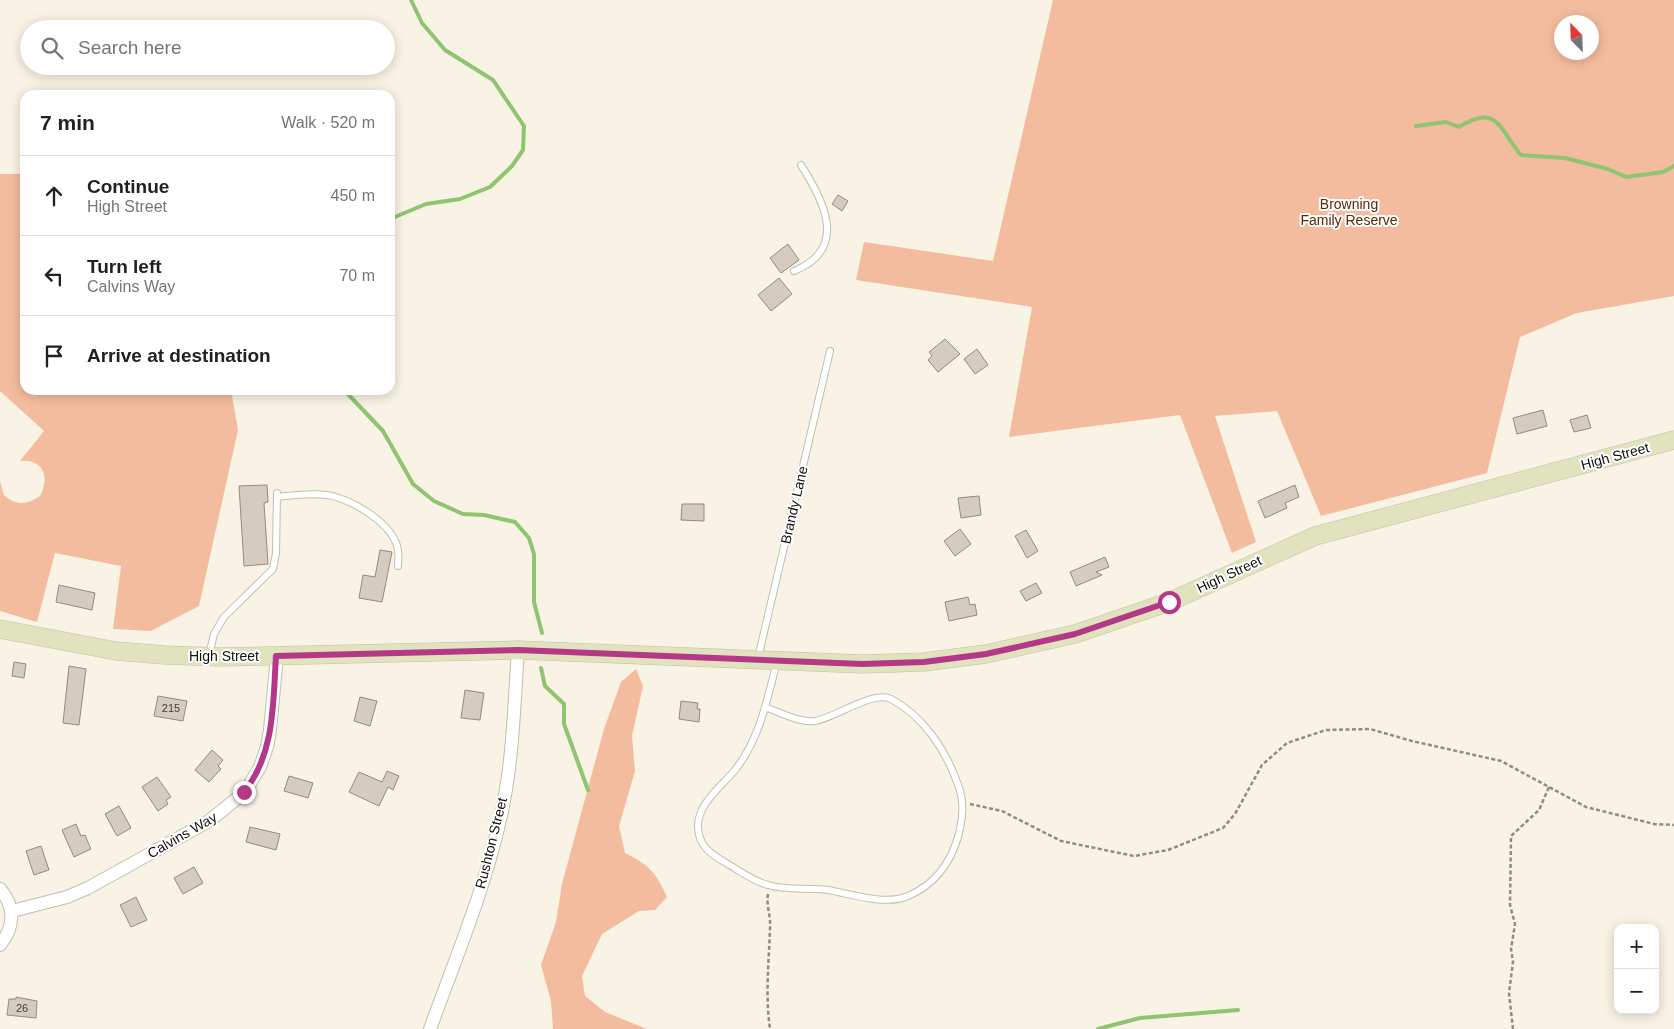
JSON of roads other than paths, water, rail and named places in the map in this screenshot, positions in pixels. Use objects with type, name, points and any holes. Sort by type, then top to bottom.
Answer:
[{"type":"street","name":"High Street","points":[[0,629],[116,651],[209,656],[518,650],[862,664],[924,662],[986,654],[1075,634],[1169,602],[1314,536],[1674,440]]},
{"type":"street","name":"Rushton Street","points":[[430,1029],[482,883],[500,819],[509,758],[518,650]]},
{"type":"street","name":"Calvins Way","points":[[12,911],[67,897],[88,888],[209,821],[237,800],[251,784],[267,747],[276,656]]},
{"type":"street","points":[[0,889],[6,896],[12,911],[12,923],[8,935],[0,945]]},
{"type":"lane","points":[[794,271],[812,261],[822,246],[828,228],[828,219],[819,195],[801,165]]},
{"type":"lane","name":"Brandy Lane","points":[[758,660],[830,351]]},
{"type":"lane","points":[[209,656],[214,634],[224,617],[273,569],[276,553],[277,495],[327,495],[365,510],[392,536],[398,550],[398,566]]},
{"type":"lane","points":[[765,707],[795,718],[813,721],[831,716],[870,699],[888,698],[910,710],[948,758],[961,792],[963,816],[954,851],[936,880],[907,897],[891,900],[822,889],[769,886],[720,861],[708,850],[701,839],[698,826],[707,802],[751,748],[765,707],[777,660]]},
{"type":"waterway","points":[[395,217],[426,204],[460,199],[490,187],[512,166],[523,150],[524,126],[493,80],[445,50],[422,23],[411,0]]},
{"type":"waterway","points":[[1416,126],[1446,122],[1459,127],[1472,120],[1490,118],[1502,128],[1521,155],[1565,158],[1608,169],[1626,177],[1663,172],[1674,166]]},
{"type":"waterway","points":[[349,395],[383,431],[413,484],[434,501],[463,514],[484,515],[515,522],[529,538],[534,554],[534,602],[542,633]]},
{"type":"waterway","points":[[541,668],[545,686],[564,704],[564,724],[588,790]]},
{"type":"waterway","points":[[1098,1029],[1140,1018],[1238,1010]]},
{"type":"park label","name":"Browning Family Reserve","points":[[1349,212]]}]
